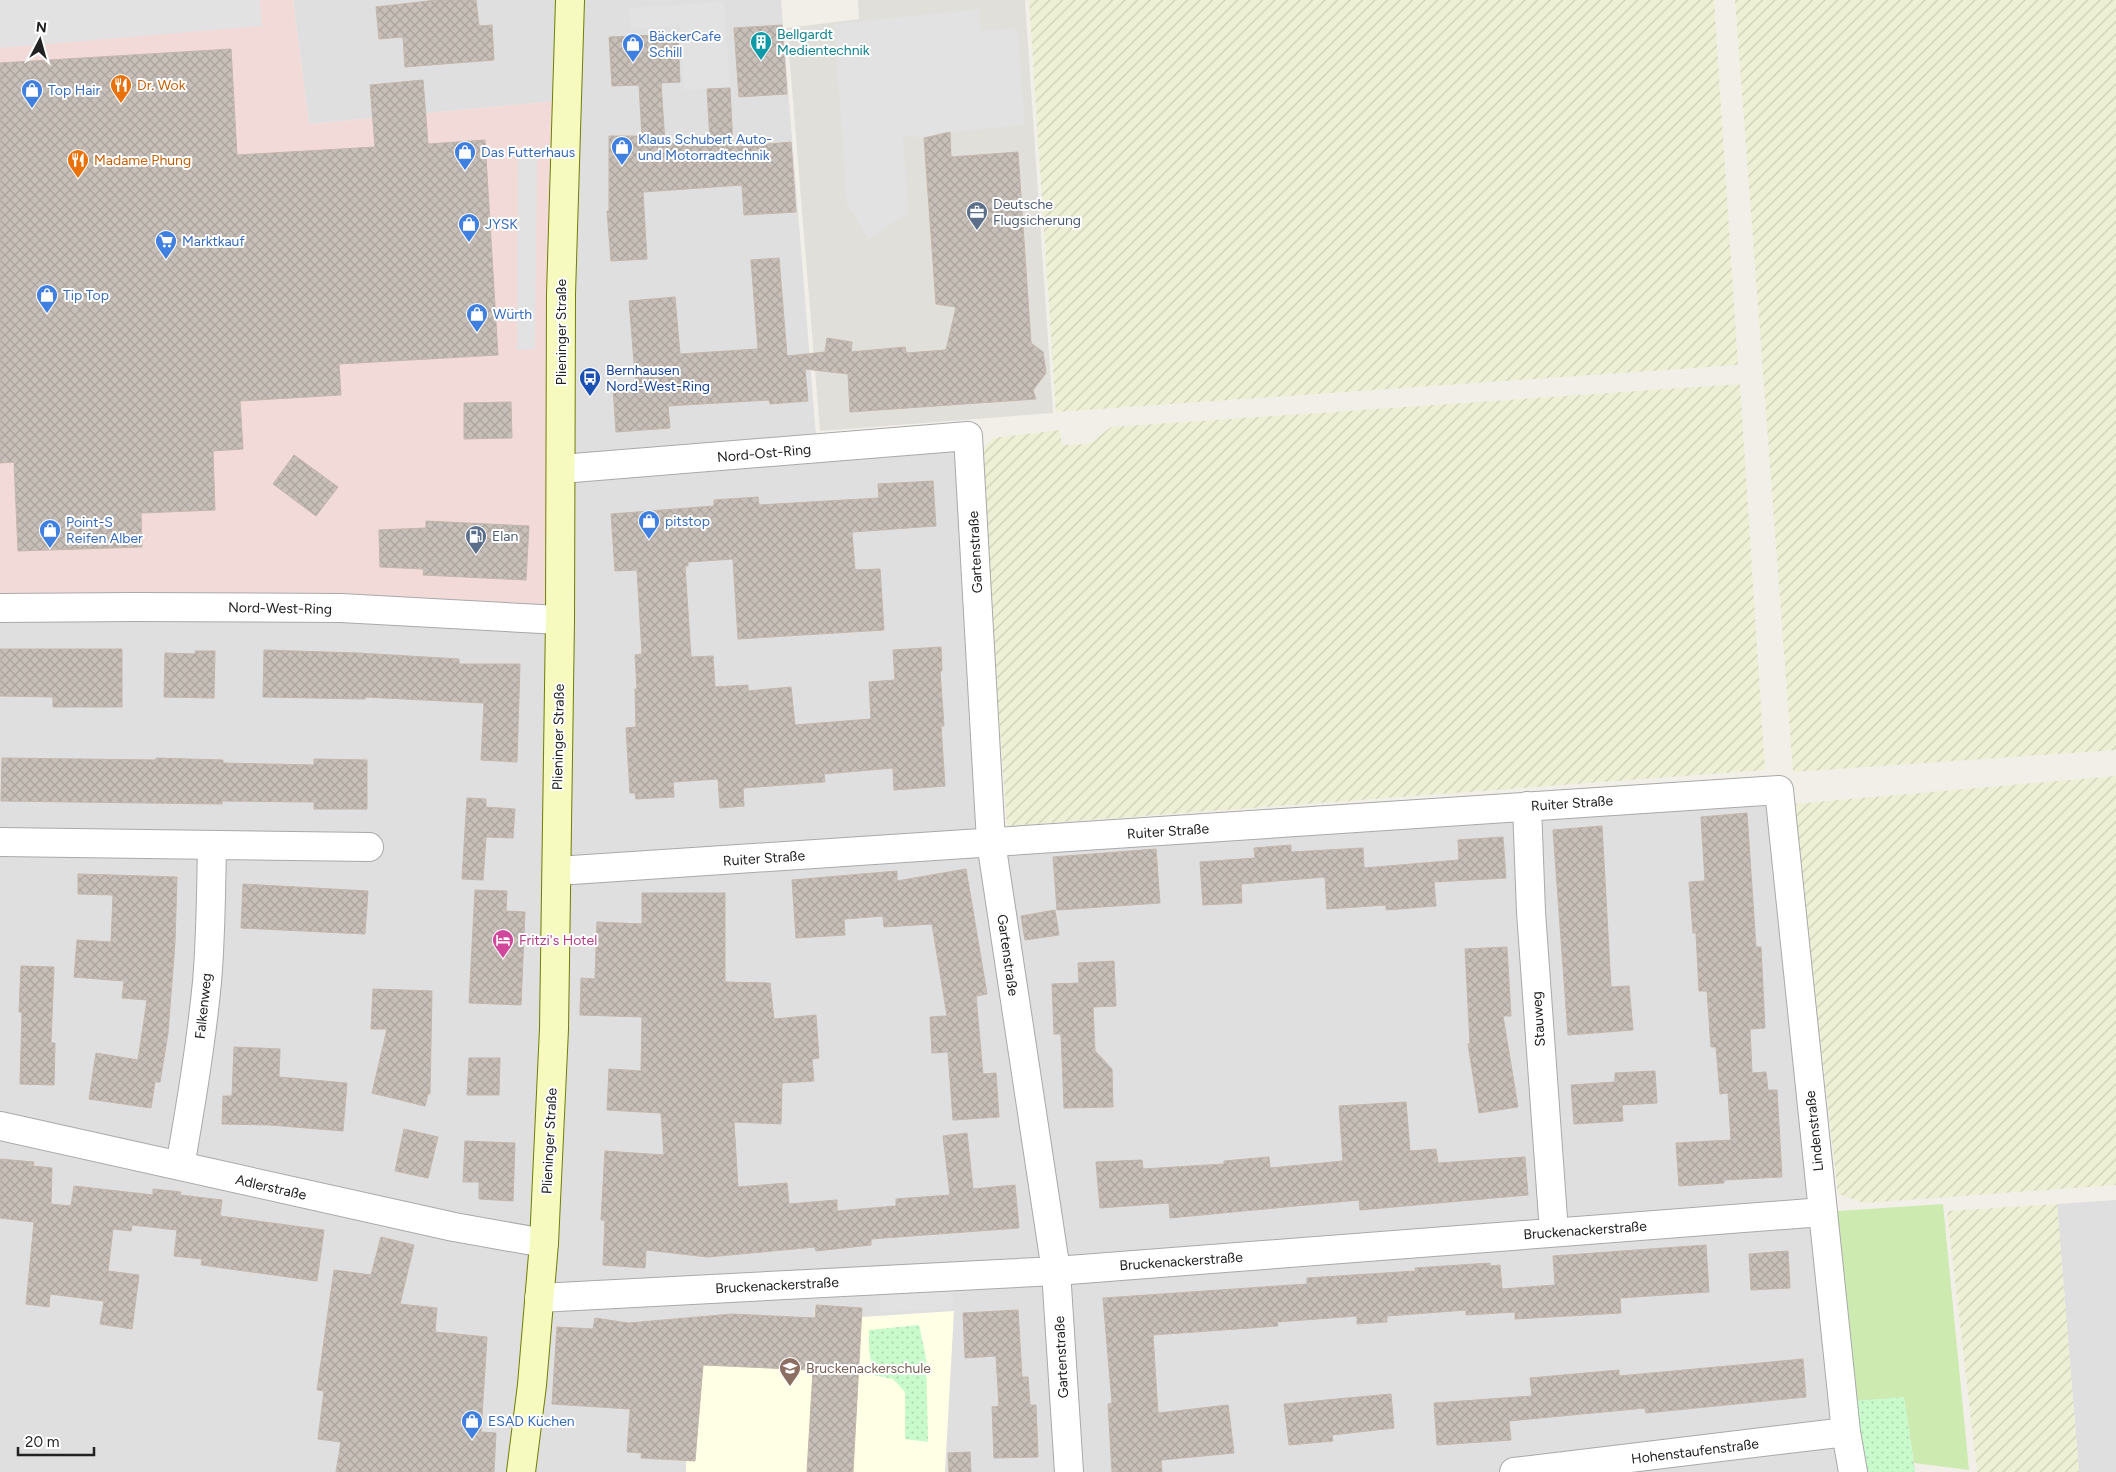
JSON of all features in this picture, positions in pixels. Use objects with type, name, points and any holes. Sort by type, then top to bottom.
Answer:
[{"type":"main road","name":"Plieninger Straße","points":[[521,1472],[544,1243],[554,1029],[560,620],[561,278],[570,0]]},
{"type":"street","name":"Nord-Ost-Ring","points":[[561,469],[968,436]]},
{"type":"street","name":"Gartenstraße","points":[[968,436],[991,842],[1056,1271],[1069,1472]]},
{"type":"street","name":"Nord-West-Ring","points":[[0,608],[341,608],[560,620]]},
{"type":"street","name":"Ruiter Straße","points":[[557,871],[1779,790]]},
{"type":"street","name":"Lindenstraße","points":[[1779,790],[1846,1432],[1853,1472]]},
{"type":"street","name":"Stauweg","points":[[1527,806],[1531,912],[1554,1232]]},
{"type":"street","points":[[0,842],[369,847]]},
{"type":"street","name":"Falkenweg","points":[[180,1166],[194,1083],[206,982],[211,924],[212,845]]},
{"type":"street","name":"Adlerstraße","points":[[0,1126],[454,1227],[544,1243]]},
{"type":"street","name":"Bruckenackerstraße","points":[[539,1298],[1056,1271],[1823,1212]]},
{"type":"street","name":"Hohenstaufenstraße","points":[[1514,1472],[1846,1432]]},
{"type":"shaded area","points":[[0,0],[293,0],[309,124],[566,100],[560,620],[0,608]]},
{"type":"shaded area","points":[[0,0],[260,0],[262,26],[0,48]]},
{"type":"shaded area","points":[[293,0],[781,0],[817,448],[968,436],[991,842],[1779,790],[1823,1212],[1914,1463],[1915,1472],[0,1472],[0,608],[566,100],[309,124]]},
{"type":"shaded area","points":[[858,0],[1025,0],[1053,413],[820,431],[787,28],[859,19]]},
{"type":"shaded area","points":[[1029,0],[1714,0],[1738,365],[1056,412]]},
{"type":"shaded area","points":[[1735,0],[2116,0],[2116,750],[1793,772]]},
{"type":"shaded area","points":[[724,2],[730,87],[684,90],[680,26],[631,29],[629,8]]},
{"type":"shaded area","points":[[979,9],[981,31],[1017,28],[1025,125],[950,132],[924,138],[903,135],[908,213],[869,239],[847,204],[834,24]]},
{"type":"shaded area","points":[[518,149],[537,149],[535,349],[517,350]]},
{"type":"shaded area","points":[[1740,384],[1765,770],[1007,826],[980,453],[993,438],[1060,430],[1062,445],[1089,444],[1111,427]]},
{"type":"shaded area","points":[[2116,776],[2116,1185],[1864,1203],[1838,1194],[1793,804]]},
{"type":"shaded area","points":[[2116,1200],[2116,1472],[2079,1472],[2057,1204]]},
{"type":"shaded area","points":[[2057,1204],[2079,1472],[1977,1472],[1947,1211]]},
{"type":"shaded area","points":[[954,1288],[952,1309],[880,1312],[880,1293]]},
{"type":"shaded area","name":"Bruckenackerschule","points":[[815,1305],[862,1308],[862,1317],[954,1311],[945,1472],[686,1472],[686,1461],[641,1458],[641,1453],[627,1452],[635,1322],[732,1314],[814,1318]]},
{"type":"green space","points":[[1943,1204],[1969,1470],[1914,1463],[1904,1397],[1851,1401],[1823,1212]]},
{"type":"green space","points":[[919,1325],[926,1358],[928,1442],[905,1439],[905,1392],[893,1379],[873,1375],[869,1349],[869,1330]]},
{"type":"green space","points":[[1904,1397],[1915,1472],[1862,1472],[1851,1401]]},
{"type":"building","points":[[437,0],[476,0],[479,26],[492,25],[494,60],[405,67],[403,37],[379,39],[376,7]]},
{"type":"building","name":"Bellgardt Medientechnik","points":[[782,25],[787,94],[739,97],[734,28]]},
{"type":"building","points":[[678,34],[680,82],[661,83],[665,143],[710,140],[707,89],[730,88],[733,147],[791,142],[796,212],[744,215],[742,185],[643,192],[647,259],[611,261],[607,211],[609,211],[609,136],[642,136],[639,85],[612,86],[609,37]]},
{"type":"building","name":"Marktkauf","points":[[231,49],[237,155],[375,147],[370,85],[423,80],[428,144],[485,140],[498,355],[339,364],[341,395],[240,401],[243,449],[213,451],[215,510],[141,513],[142,547],[18,551],[14,462],[0,463],[0,63]]},
{"type":"building","name":"Deutsche Flugsicherung","points":[[950,132],[951,157],[1018,152],[1031,343],[1043,352],[1046,373],[1033,390],[1036,399],[850,412],[848,374],[805,369],[808,401],[770,404],[769,400],[668,406],[670,428],[616,432],[613,387],[636,386],[629,301],[675,297],[680,354],[758,349],[751,260],[779,258],[787,356],[825,352],[827,338],[852,342],[851,352],[905,347],[906,353],[946,350],[956,307],[936,304],[924,138]]},
{"type":"building","points":[[511,402],[512,438],[464,439],[464,403]]},
{"type":"building","points":[[294,455],[338,487],[316,516],[273,484]]},
{"type":"building","points":[[933,481],[936,526],[852,532],[855,570],[880,569],[884,630],[738,639],[733,559],[688,562],[688,566],[685,566],[691,657],[713,656],[715,687],[748,685],[748,691],[791,687],[795,725],[871,719],[869,682],[895,680],[893,650],[941,647],[942,671],[940,671],[944,726],[941,726],[945,786],[894,790],[893,768],[824,774],[825,782],[743,788],[744,806],[720,808],[718,779],[673,782],[674,797],[636,799],[635,793],[630,793],[626,728],[636,727],[635,689],[637,689],[635,655],[642,654],[637,570],[615,571],[611,514],[714,506],[714,500],[758,497],[759,505],[879,498],[878,484]]},
{"type":"building","name":"Elan","points":[[426,521],[529,526],[526,580],[423,575],[424,569],[380,567],[379,530],[426,528]]},
{"type":"building","points":[[0,649],[122,649],[122,707],[53,707],[53,697],[0,696]]},
{"type":"building","points":[[264,650],[459,659],[459,664],[520,664],[517,762],[481,760],[484,703],[365,697],[365,699],[263,697]]},
{"type":"building","points":[[195,651],[215,651],[214,698],[164,697],[165,653],[195,654]]},
{"type":"building","points":[[2,758],[156,760],[156,758],[223,760],[223,763],[314,765],[314,759],[367,760],[367,809],[314,809],[314,802],[222,801],[222,804],[1,801]]},
{"type":"building","points":[[467,798],[486,799],[486,807],[515,809],[513,838],[486,837],[483,880],[462,879]]},
{"type":"building","points":[[1747,813],[1756,947],[1761,947],[1765,1028],[1750,1029],[1752,1073],[1766,1072],[1768,1090],[1777,1090],[1782,1177],[1724,1180],[1724,1183],[1679,1186],[1676,1143],[1731,1140],[1728,1093],[1720,1094],[1716,1047],[1711,1047],[1707,991],[1699,991],[1696,933],[1693,933],[1689,882],[1705,881],[1701,817]]},
{"type":"building","points":[[1602,826],[1611,987],[1629,986],[1633,1030],[1568,1035],[1553,830]]},
{"type":"building","points":[[1503,837],[1506,878],[1434,882],[1436,906],[1386,910],[1386,905],[1327,909],[1325,877],[1241,884],[1242,903],[1203,905],[1200,862],[1255,858],[1254,848],[1291,845],[1291,852],[1363,848],[1364,868],[1459,860],[1458,840]]},
{"type":"building","points":[[1156,849],[1160,903],[1057,910],[1053,857]]},
{"type":"building","points":[[966,869],[987,994],[976,996],[983,1074],[996,1073],[999,1117],[953,1120],[948,1052],[932,1053],[930,1017],[947,1016],[932,924],[884,927],[883,916],[844,919],[845,935],[796,938],[792,880],[897,871],[897,881]]},
{"type":"building","points":[[78,874],[177,877],[175,943],[168,1033],[160,1082],[155,1082],[151,1108],[89,1099],[96,1053],[138,1060],[147,1000],[122,998],[124,981],[74,977],[77,940],[111,942],[113,895],[78,894]]},
{"type":"building","points":[[243,884],[368,891],[365,934],[241,928]]},
{"type":"building","points":[[475,890],[507,891],[506,911],[525,912],[521,1005],[469,1003]]},
{"type":"building","points":[[642,893],[725,893],[725,982],[770,983],[774,1019],[816,1015],[819,1058],[812,1059],[814,1081],[782,1083],[781,1124],[734,1122],[738,1187],[787,1183],[789,1204],[837,1200],[837,1211],[896,1206],[896,1199],[950,1195],[943,1136],[967,1133],[973,1189],[1015,1185],[1019,1228],[871,1239],[871,1245],[816,1251],[815,1247],[708,1257],[646,1250],[645,1268],[603,1265],[605,1220],[601,1220],[605,1151],[664,1155],[661,1113],[607,1110],[609,1069],[641,1071],[642,1017],[580,1015],[581,978],[595,979],[597,922],[642,924]]},
{"type":"building","points":[[1055,910],[1059,935],[1025,940],[1021,916]]},
{"type":"building","points":[[1507,947],[1511,1016],[1503,1016],[1518,1107],[1479,1113],[1468,1044],[1470,1043],[1465,949]]},
{"type":"building","points":[[1114,961],[1116,1006],[1093,1007],[1095,1051],[1112,1069],[1113,1107],[1064,1108],[1061,1034],[1054,1034],[1052,984],[1079,983],[1078,963]]},
{"type":"building","points":[[21,966],[54,967],[51,1043],[55,1043],[54,1085],[20,1084],[22,1012],[19,1012]]},
{"type":"building","points":[[373,989],[432,991],[430,1094],[428,1094],[425,1106],[372,1093],[387,1029],[371,1029]]},
{"type":"building","points":[[234,1047],[280,1049],[279,1077],[347,1083],[343,1131],[270,1125],[222,1124],[223,1096],[232,1096]]},
{"type":"building","points":[[469,1058],[500,1058],[499,1095],[467,1095]]},
{"type":"building","points":[[1655,1071],[1657,1103],[1622,1105],[1623,1121],[1574,1124],[1571,1085],[1615,1082],[1615,1073]]},
{"type":"building","points":[[1406,1102],[1410,1151],[1436,1149],[1438,1163],[1525,1157],[1528,1195],[1360,1210],[1359,1200],[1170,1218],[1169,1203],[1100,1208],[1096,1162],[1142,1160],[1143,1169],[1224,1164],[1224,1161],[1269,1157],[1270,1168],[1343,1161],[1339,1106]]},
{"type":"building","points":[[404,1129],[438,1137],[428,1178],[395,1171]]},
{"type":"building","points":[[465,1141],[515,1143],[513,1201],[479,1199],[479,1182],[463,1182]]},
{"type":"building","points":[[0,1159],[34,1162],[33,1166],[52,1168],[51,1204],[71,1206],[74,1186],[153,1195],[153,1189],[181,1192],[180,1195],[222,1200],[220,1216],[324,1230],[317,1281],[201,1265],[202,1259],[174,1256],[177,1230],[132,1225],[131,1231],[113,1229],[108,1271],[139,1275],[132,1329],[100,1324],[104,1301],[50,1294],[49,1307],[26,1304],[34,1222],[0,1218]]},
{"type":"building","points":[[381,1237],[414,1245],[400,1304],[437,1308],[435,1332],[487,1337],[481,1432],[496,1433],[494,1472],[336,1472],[341,1442],[318,1439],[324,1391],[317,1390],[334,1270],[371,1275]]},
{"type":"building","points":[[1706,1245],[1709,1292],[1620,1298],[1621,1313],[1515,1319],[1515,1312],[1466,1315],[1466,1310],[1387,1316],[1387,1322],[1357,1324],[1357,1316],[1277,1322],[1278,1326],[1153,1335],[1158,1413],[1228,1405],[1234,1453],[1161,1460],[1162,1472],[1112,1472],[1108,1404],[1112,1403],[1103,1298],[1307,1284],[1307,1278],[1416,1271],[1415,1268],[1490,1263],[1490,1266],[1500,1265],[1502,1289],[1555,1285],[1553,1256]]},
{"type":"building","points":[[1788,1251],[1790,1288],[1751,1290],[1749,1254]]},
{"type":"building","points":[[816,1305],[862,1308],[853,1472],[807,1472],[813,1370],[703,1365],[695,1461],[641,1458],[642,1453],[627,1452],[630,1409],[552,1404],[557,1327],[593,1329],[595,1318],[628,1323],[732,1314],[815,1318]]},
{"type":"building","points":[[1018,1310],[1022,1377],[1028,1377],[1030,1405],[1036,1405],[1038,1457],[994,1458],[992,1407],[999,1406],[996,1356],[965,1358],[963,1313]]},
{"type":"building","points":[[1803,1359],[1806,1397],[1646,1413],[1645,1408],[1509,1421],[1511,1440],[1437,1445],[1434,1403],[1532,1396],[1530,1378],[1619,1370],[1619,1376]]},
{"type":"building","points":[[1391,1394],[1394,1428],[1332,1435],[1333,1441],[1289,1445],[1284,1404]]},
{"type":"building","points":[[970,1452],[971,1472],[949,1472],[948,1453]]},
{"type":"place","name":"Bellgardt Medientechnik","points":[[761,61]]},
{"type":"place","name":"BäckerCafe Schill","points":[[633,63]]},
{"type":"place","name":"Dr. Wok","points":[[121,104]]},
{"type":"place","name":"Top Hair","points":[[32,109]]},
{"type":"place","name":"Klaus Schubert Auto- und Motorradtechnik","points":[[622,166]]},
{"type":"place","name":"Das Futterhaus","points":[[465,171]]},
{"type":"place","name":"Madame Phung","points":[[78,179]]},
{"type":"place","name":"Deutsche Flugsicherung","points":[[977,231]]},
{"type":"place","name":"JYSK","points":[[469,243]]},
{"type":"place","name":"Marktkauf","points":[[166,260]]},
{"type":"place","name":"Tip Top","points":[[47,314]]},
{"type":"place","name":"Würth","points":[[477,333]]},
{"type":"place","name":"Bernhausen Nord-West-Ring","points":[[590,397]]},
{"type":"place","name":"pitstop","points":[[649,540]]},
{"type":"place","name":"Point-S Reifen Alber","points":[[50,549]]},
{"type":"place","name":"Elan","points":[[476,555]]},
{"type":"place","name":"Fritzi's Hotel","points":[[503,959]]},
{"type":"place","name":"Bruckenackerschule","points":[[790,1387]]},
{"type":"place","name":"ESAD Küchen","points":[[472,1440]]}]
